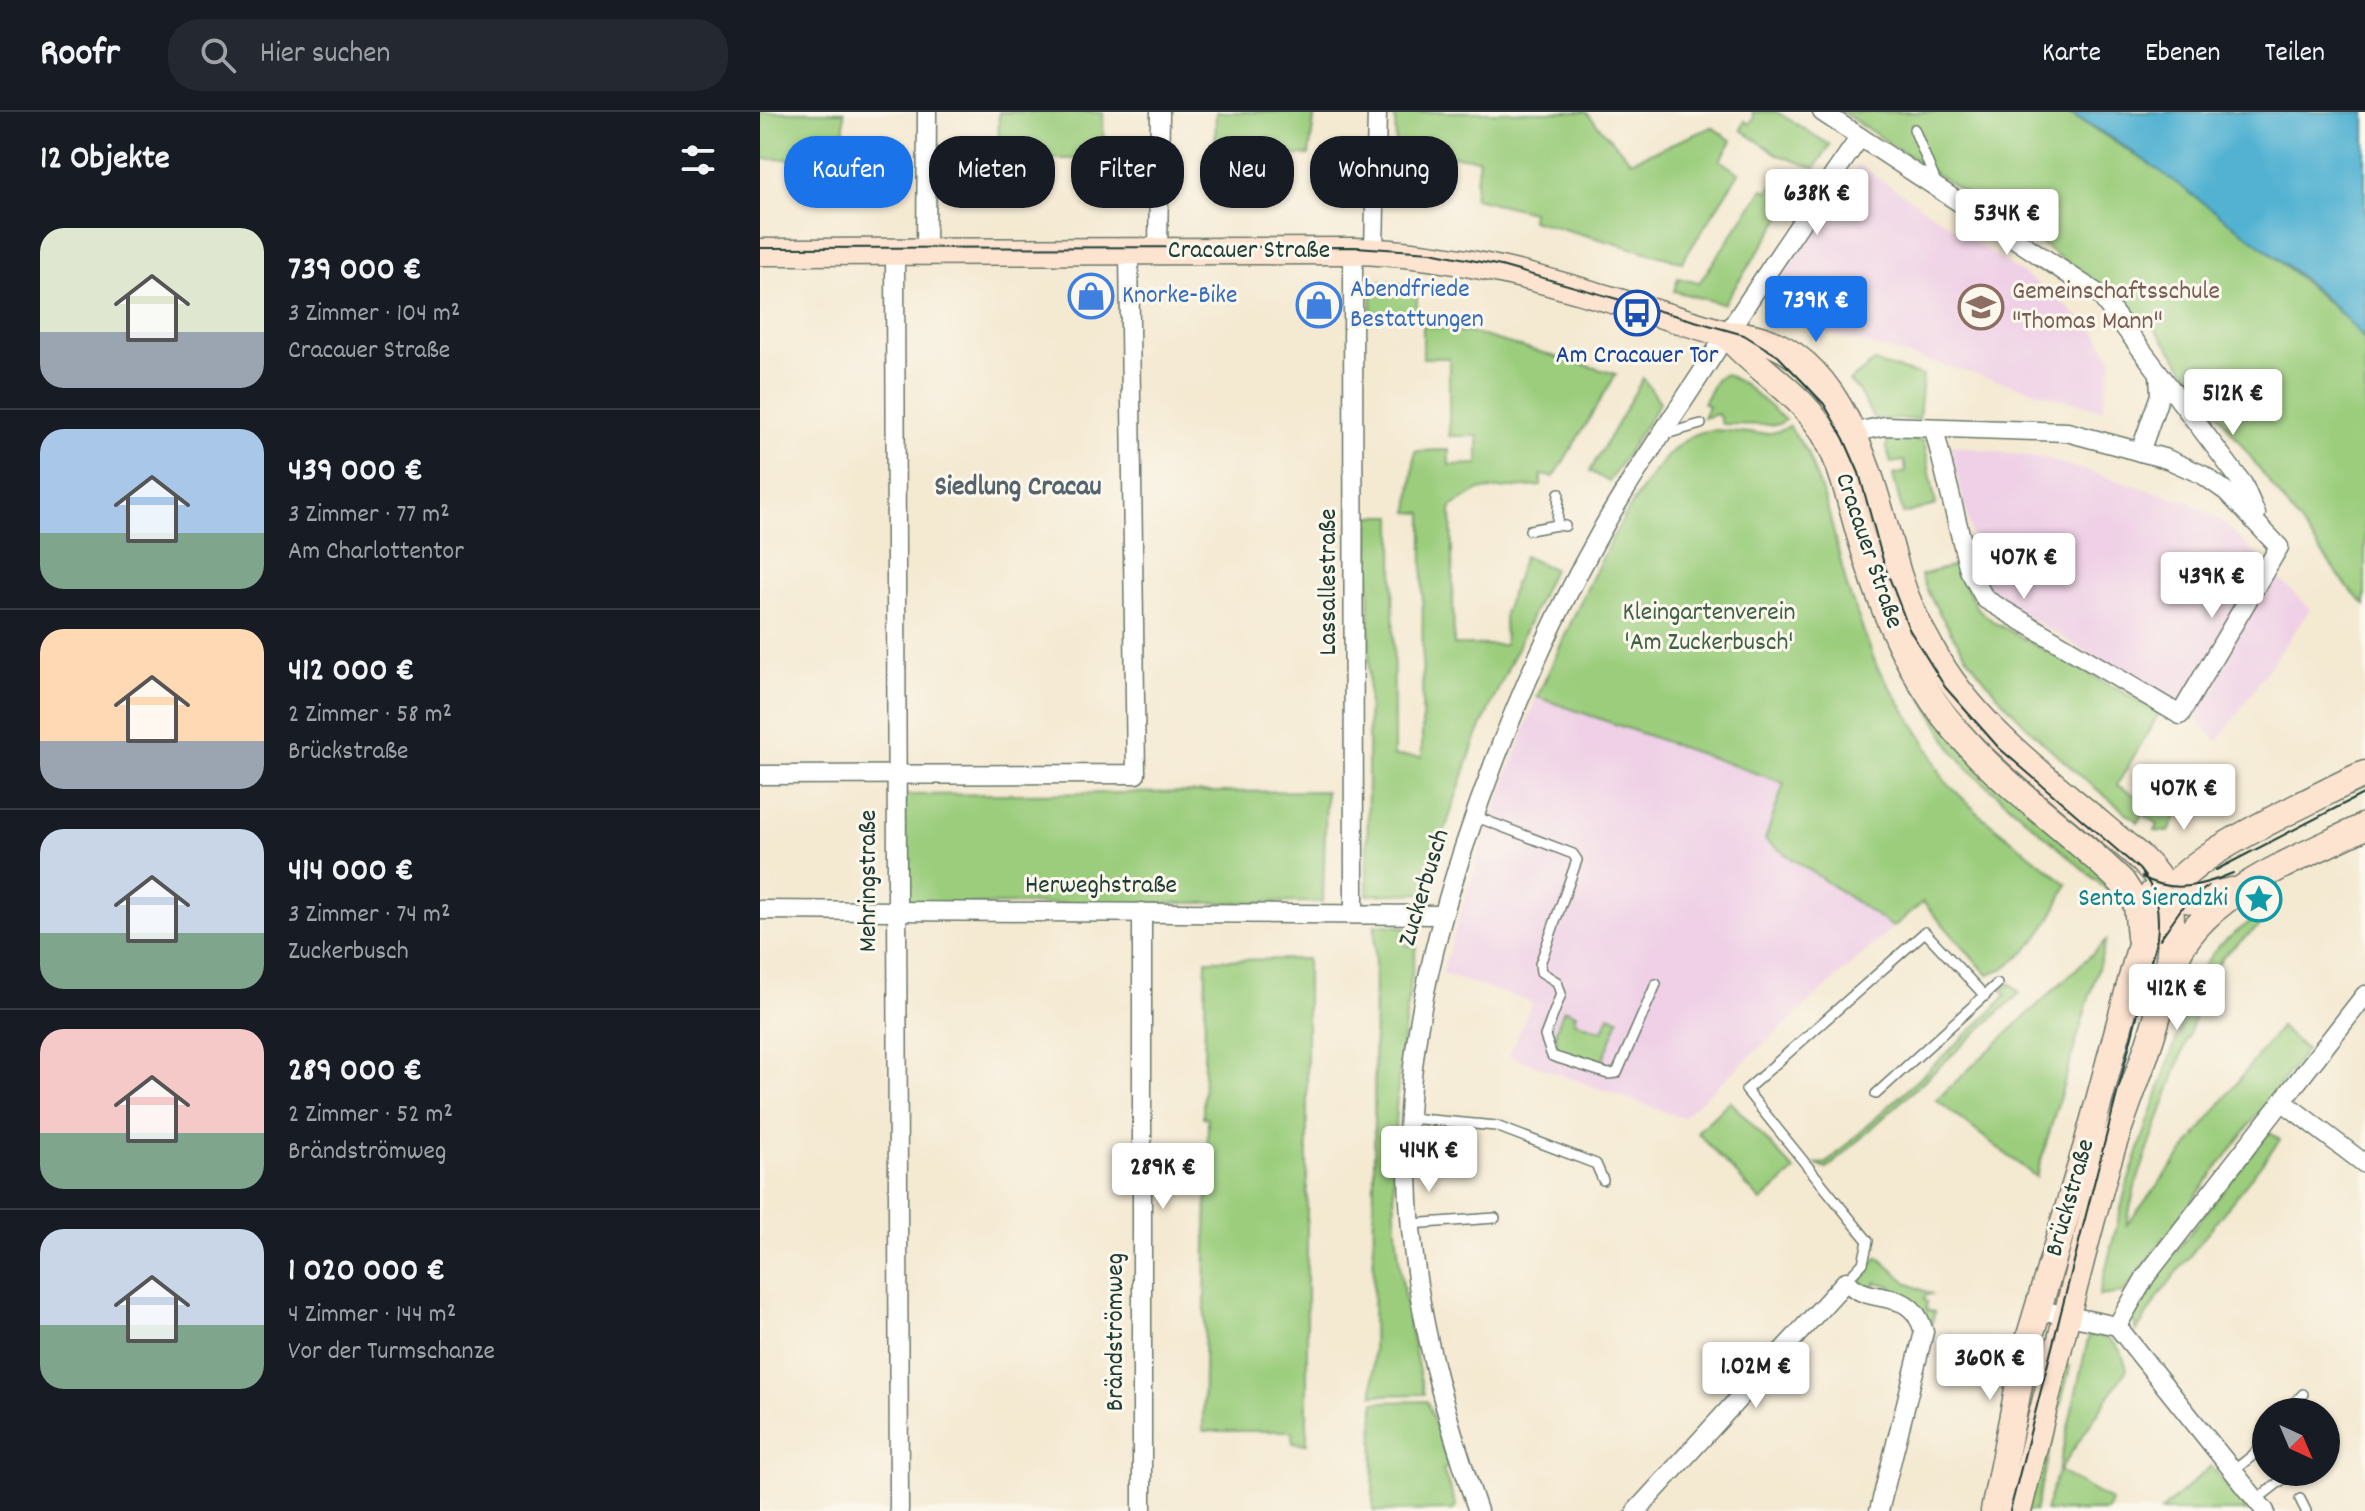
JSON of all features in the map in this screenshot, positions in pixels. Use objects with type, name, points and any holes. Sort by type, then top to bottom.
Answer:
[{"type":"main road","name":"Cracauer Straße","points":[[760,252],[1363,251],[1432,256],[1488,267],[1726,334],[1757,335],[1791,354],[1833,398],[1853,431],[1872,476],[1899,576],[1933,654],[1964,699],[1988,726],[2152,870],[2165,893]]},
{"type":"main road","name":"Cracauer Straße","points":[[1726,334],[1743,354],[1774,375],[1806,408],[1828,439],[1848,488],[1889,622],[1933,700],[1961,741],[1983,764],[2108,868],[2132,895],[2140,919],[2140,940]]},
{"type":"main road","points":[[2165,893],[2201,862],[2239,837],[2365,774]]},
{"type":"main road","points":[[2168,975],[2188,934],[2213,909],[2242,889],[2365,826]]},
{"type":"main road","name":"Cracauer Straße","points":[[2125,846],[2168,863],[2239,837]]},
{"type":"main road","name":"Cracauer Straße","points":[[2108,868],[2165,893],[2203,898],[2242,889]]},
{"type":"main road","name":"Brückstraße","points":[[1994,1511],[2017,1386],[2140,940],[2148,918],[2165,893]]},
{"type":"main road","name":"Brückstraße","points":[[2018,1511],[2109,1157],[2168,975],[2171,920],[2165,893]]},
{"type":"street","points":[[926,252],[927,112]]},
{"type":"street","points":[[1158,251],[1160,112]]},
{"type":"street","name":"Lassallestraße","points":[[1354,912],[1363,251],[1377,112]]},
{"type":"street","points":[[1822,112],[2093,289],[2107,302],[2243,484],[2262,528]]},
{"type":"street","name":"Zuckerbusch","points":[[1478,1511],[1454,1439],[1425,1331],[1410,1224],[1409,1118],[1417,1033],[1442,915],[1507,724],[1605,524],[1726,334],[1860,137]]},
{"type":"street","points":[[760,775],[1136,774],[1129,251]]},
{"type":"street","name":"Mehringstraße","points":[[895,252],[899,1511]]},
{"type":"street","points":[[2140,452],[2159,398],[2159,373]]},
{"type":"street","name":"Cracauer Straße","points":[[1828,439],[1885,426],[2067,432],[2181,464],[2212,480],[2279,547],[2180,715],[1985,599],[1969,570],[1934,429]]},
{"type":"street","name":"Herweghstraße","points":[[760,910],[1442,915]]},
{"type":"street","name":"Brändströmweg","points":[[1142,912],[1142,1511]]},
{"type":"street","points":[[2117,1326],[2146,1276],[2365,995]]},
{"type":"street","points":[[2282,1101],[2365,1164]]},
{"type":"street","points":[[1636,1511],[1846,1281],[1854,1290],[1906,1303],[1920,1318],[1924,1332],[1879,1511]]},
{"type":"street","points":[[2040,1310],[2117,1326],[2261,1506]]},
{"type":"lane","points":[[1914,129],[1938,187]]},
{"type":"lane","points":[[1661,435],[1701,424]]},
{"type":"lane","points":[[1530,530],[1561,525],[1559,493]]},
{"type":"lane","points":[[1474,816],[1573,854],[1577,860],[1540,964],[1541,972],[1557,982],[1561,994],[1545,1036],[1552,1056],[1608,1074],[1617,1073],[1656,984]]},
{"type":"lane","points":[[1846,1281],[1863,1263],[1868,1241],[1746,1090],[1925,932],[1985,996]]},
{"type":"lane","points":[[1876,1094],[1997,984]]},
{"type":"lane","points":[[1409,1118],[1496,1126],[1596,1164],[1603,1180]]},
{"type":"lane","points":[[1410,1224],[1495,1218]]},
{"type":"lane","points":[[2299,1398],[2303,1394]]},
{"type":"lane","points":[[2233,1471],[2252,1456]]},
{"type":"lane","points":[[2261,1506],[2279,1486]]},
{"type":"lane","points":[[2300,1499],[2306,1511]]},
{"type":"shaded area","points":[[1859,165],[2050,292],[2096,332],[2112,360],[2102,410],[1771,317],[1779,283]]},
{"type":"shaded area","points":[[1950,445],[2047,459],[2189,502],[2222,521],[2310,609],[2218,741],[2187,712],[1986,592]]},
{"type":"shaded area","points":[[1537,697],[1784,783],[1766,840],[1893,927],[1682,1118],[1509,1056],[1532,1002],[1442,974],[1483,840]]},
{"type":"green space","points":[[760,112],[844,112],[844,131],[837,132],[837,136],[784,136],[784,159],[760,159]]},
{"type":"green space","points":[[999,112],[1103,112],[1104,136],[1071,136],[1071,159],[1055,159],[1055,136],[998,136]]},
{"type":"green space","points":[[1216,112],[1315,112],[1309,155],[1294,155],[1294,136],[1215,136]]},
{"type":"green space","points":[[1395,112],[1586,112],[1631,161],[1712,127],[1732,141],[1720,160],[1739,173],[1682,262],[1531,220],[1532,212],[1474,198],[1479,159],[1458,156],[1458,136],[1396,136]]},
{"type":"green space","points":[[1752,112],[1777,112],[1830,145],[1815,168],[1779,155],[1741,130],[1745,121],[1750,124],[1754,118]]},
{"type":"green space","points":[[1842,112],[2067,112],[2162,172],[2257,242],[2349,321],[2365,340],[2365,605],[2349,589],[2153,326],[2035,239]]},
{"type":"green space","points":[[1784,169],[1807,180],[1723,304],[1674,291],[1678,278],[1699,283],[1763,189],[1768,191]]},
{"type":"green space","points":[[1372,281],[1417,285],[1417,312],[1371,313]]},
{"type":"green space","points":[[1423,325],[1476,334],[1616,374],[1554,477],[1541,475],[1541,486],[1479,490],[1451,507],[1454,645],[1505,645],[1504,614],[1524,556],[1553,569],[1475,740],[1424,893],[1367,895],[1370,516],[1393,516],[1394,756],[1422,757],[1423,513],[1409,512],[1415,451],[1449,450],[1449,465],[1478,464],[1478,436],[1449,436],[1449,358],[1423,358]]},
{"type":"green space","points":[[1874,362],[1923,376],[1919,419],[1874,419],[1858,390],[1849,381]]},
{"type":"green space","points":[[1725,374],[1744,384],[1785,420],[1777,425],[1722,424],[1718,414],[1703,418],[1708,406],[1703,403],[1716,380]]},
{"type":"green space","points":[[1643,378],[1660,402],[1609,482],[1590,471]]},
{"type":"green space","name":"Kleingartenverein 'Am Zuckerbusch'","points":[[1789,426],[1807,452],[1827,506],[1847,587],[1877,667],[1924,740],[1944,780],[1980,815],[2067,884],[2037,938],[2015,960],[1988,975],[1923,902],[1893,927],[1765,840],[1784,783],[1537,697],[1604,554],[1648,479],[1671,452],[1694,435],[1706,431],[1755,434]]},
{"type":"green space","points":[[1892,437],[1924,441],[1936,505],[1903,514],[1893,475],[1906,472],[1904,461],[1891,463],[1886,445]]},
{"type":"green space","points":[[1956,565],[1976,607],[1995,623],[2160,712],[2117,785],[2156,808],[2182,804],[2169,832],[2155,831],[2158,824],[2142,814],[2138,822],[2083,777],[2030,730],[1983,678],[1943,619],[1921,575]]},
{"type":"green space","points":[[1895,649],[2118,889],[2113,895],[1968,769],[1952,749]]},
{"type":"green space","points":[[1326,791],[1323,902],[902,905],[905,795]]},
{"type":"green space","points":[[2254,919],[2259,926],[2225,954],[2210,975],[2135,1187],[2126,1226],[2280,1027],[2306,1050],[2123,1293],[2099,1296],[2127,1185],[2199,972],[2219,945]]},
{"type":"green space","points":[[1375,924],[1406,927],[1405,945],[1416,946],[1397,1097],[1394,1189],[1400,1267],[1424,1394],[1373,1395]]},
{"type":"green space","points":[[2106,941],[2036,1177],[1936,1100]]},
{"type":"green space","points":[[1307,959],[1307,1444],[1293,1443],[1292,1431],[1203,1431],[1208,1118],[1203,1117],[1206,960]]},
{"type":"green space","points":[[2010,983],[2020,993],[1827,1169],[1815,1164],[1827,1163],[1990,1013],[2006,995],[2002,990]]},
{"type":"green space","points":[[1564,1009],[1576,1014],[1574,1021],[1603,1031],[1609,1015],[1619,1019],[1601,1065],[1557,1052],[1556,1030]]},
{"type":"green space","points":[[1730,1101],[1795,1171],[1761,1201],[1697,1132]]},
{"type":"green space","points":[[2269,1132],[2280,1140],[2161,1293],[2136,1332],[2133,1314],[2147,1288]]},
{"type":"green space","points":[[1878,1257],[1909,1284],[1931,1294],[1926,1295],[1924,1300],[1927,1302],[1926,1310],[1935,1312],[1930,1328],[1890,1291],[1891,1286],[1876,1282],[1873,1288],[1863,1285],[1860,1276]]},
{"type":"green space","points":[[2089,1335],[2115,1344],[2127,1369],[2059,1471],[2111,1501],[2107,1511],[2045,1511],[2058,1471]]},
{"type":"green space","points":[[2064,1366],[2070,1366],[2035,1511],[2026,1511]]},
{"type":"green space","points":[[1427,1401],[1449,1466],[1443,1470],[1456,1505],[1454,1510],[1373,1511],[1374,1402]]},
{"type":"green space","points":[[2211,1466],[2247,1511],[2161,1511]]},
{"type":"water","points":[[2067,112],[2365,112],[2365,340],[2330,303],[2271,253],[2140,157]]},
{"type":"tram line","points":[[760,248],[1355,247],[1431,252],[1501,266],[1744,335],[1778,356],[1824,404],[1844,439],[1859,473],[1884,564],[1909,629],[1945,687],[1999,748],[2139,869],[2156,901],[2157,938],[2010,1511]]},
{"type":"tram line","points":[[2216,870],[2365,793]]},
{"type":"tram line","points":[[2142,877],[2176,887],[2210,882],[2233,873]]},
{"type":"tram line","points":[[2160,939],[2181,909],[2208,886]]},
{"type":"place","name":"Knorke-Bike","points":[[1091,296]]},
{"type":"place","name":"Abendfriede Bestattungen","points":[[1319,305]]},
{"type":"place","name":"Gemeinschaftsschule \"Thomas Mann\"","points":[[1981,307]]},
{"type":"place","name":"Am Cracauer Tor","points":[[1637,313]]},
{"type":"place","name":"Senta Sieradzki","points":[[2259,899]]},
{"type":"district","name":"Siedlung Cracau","points":[[1018,489]]}]
